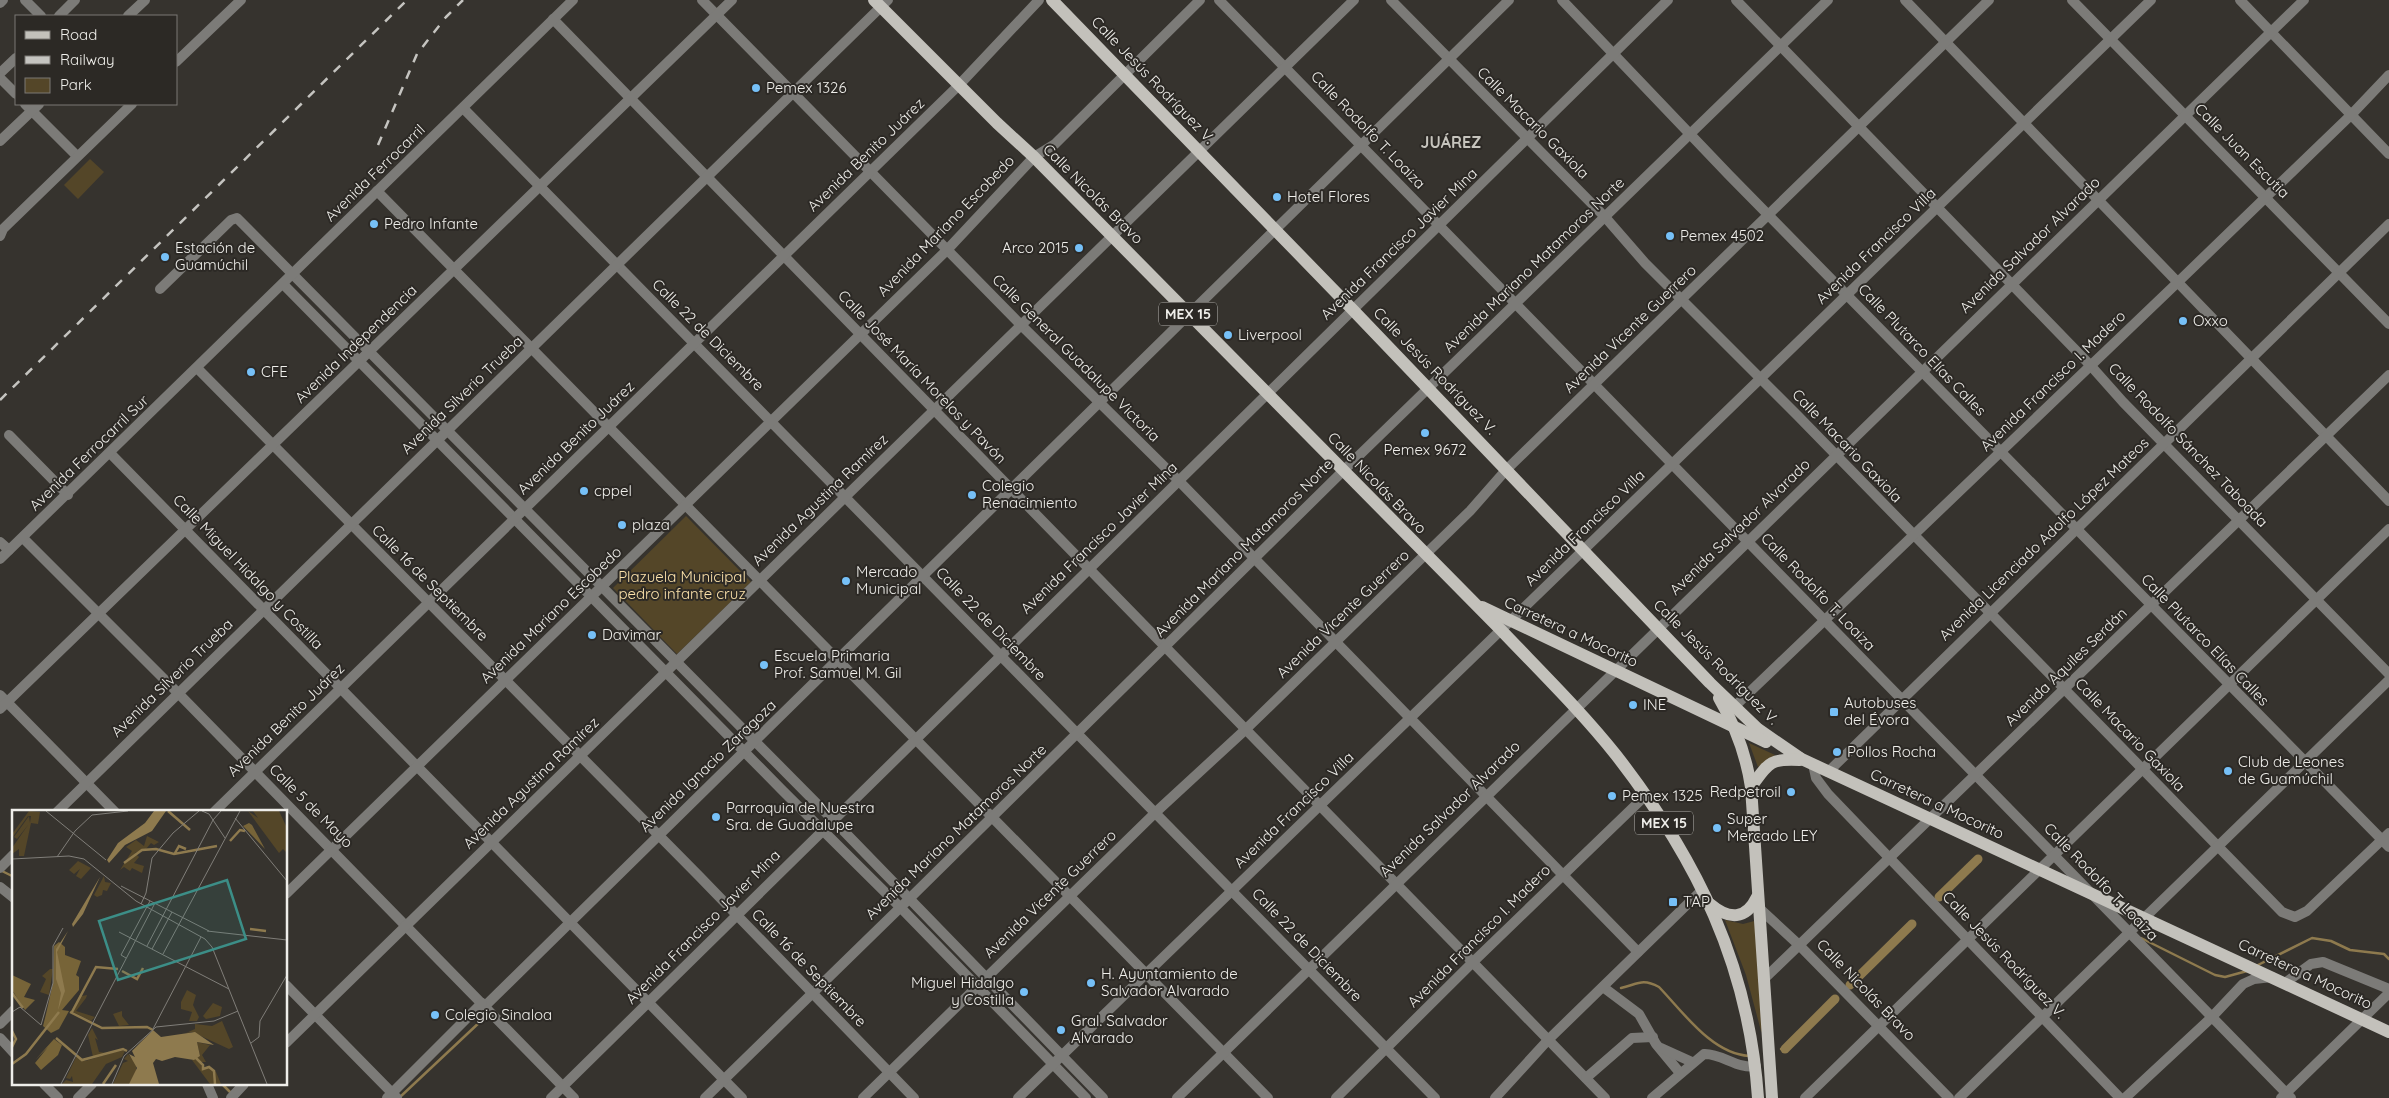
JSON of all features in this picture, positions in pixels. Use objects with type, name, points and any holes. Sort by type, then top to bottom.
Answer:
[{"type":"main road","name":"Calle Jesús Rodríguez V.","points":[[1052,0],[1353,310],[1710,683],[1767,737],[1805,761]]},
{"type":"main road","name":"Calle Nicolás Bravo","points":[[881,2],[959,85],[1034,157],[1501,630],[1575,708],[1615,754],[1667,827],[1693,872],[1701,891],[1710,904],[1733,965],[1749,1022],[1755,1061]]},
{"type":"main road","name":"Carretera a Mocorito","points":[[1473,603],[1828,772],[2389,1032]]},
{"type":"main road","points":[[1710,683],[1736,727],[1746,757],[1751,787],[1763,980],[1773,1096]]},
{"type":"main road","points":[[1751,787],[1765,767],[1775,760],[1805,761]]},
{"type":"main road","points":[[1710,904],[1720,912],[1731,916],[1743,914],[1758,902]]},
{"type":"main road","name":"MEX 15","points":[[1755,1061],[1758,1098]]},
{"type":"street","points":[[0,3],[3,0]]},
{"type":"street","points":[[25,0],[40,15]]},
{"type":"street","points":[[60,15],[75,0]]},
{"type":"street","points":[[129,15],[145,0]]},
{"type":"street","points":[[178,60],[241,0]]},
{"type":"street","name":"Avenida Ferrocarril","points":[[198,368],[573,0]]},
{"type":"street","name":"Calle General Guadalupe Victoria","points":[[702,0],[1021,325],[1179,481],[1638,952]]},
{"type":"street","name":"Avenida Independencia","points":[[2,702],[99,613],[732,0]]},
{"type":"street","name":"Avenida Benito Juárez","points":[[216,810],[959,85],[1040,0]]},
{"type":"street","name":"Avenida Mariano Escobedo","points":[[288,892],[947,250],[1034,157],[1055,144],[1200,0]]},
{"type":"street","name":"Calle Rodolfo T. Loaiza","points":[[1219,0],[2092,894],[2286,1096]]},
{"type":"street","name":"Avenida Agustina Ramírez","points":[[288,1041],[491,842],[668,673],[759,581],[1354,0]]},
{"type":"street","name":"Calle Macario Gaxiola","points":[[1391,0],[1605,217],[1645,263],[1681,300],[1836,455],[2282,912],[2295,917],[2307,911],[2387,840]]},
{"type":"street","name":"Avenida Ignacio Zaragoza","points":[[392,1096],[483,1005],[746,752],[837,660],[1509,0]]},
{"type":"street","name":"Calle Plutarco Elías Calles","points":[[1562,0],[2228,685],[2304,762],[2387,840]]},
{"type":"street","name":"Avenida Francisco Javier Mina","points":[[551,1098],[1668,0]]},
{"type":"street","name":"Calle Rodolfo Sánchez Taboada","points":[[1736,0],[2091,366],[2123,402],[2165,442],[2389,674]]},
{"type":"street","name":"Avenida Mariano Matamoros Norte","points":[[705,1098],[812,992],[901,908],[1343,471],[1828,0]]},
{"type":"street","points":[[1905,0],[2389,500]]},
{"type":"street","name":"Avenida Vicente Guerrero","points":[[863,1098],[1156,812],[1245,730],[1425,555],[1470,511],[1506,470],[1989,0]]},
{"type":"street","name":"Calle Juan Escutia","points":[[2072,0],[2389,324]]},
{"type":"street","name":"Avenida Francisco Villa","points":[[1018,1098],[2151,0]]},
{"type":"street","points":[[2240,0],[2389,154]]},
{"type":"street","name":"Avenida Salvador Alvarado","points":[[1177,1098],[1395,883],[2304,0]]},
{"type":"street","name":"Avenida Silverio Trueba","points":[[59,810],[706,177],[881,2]]},
{"type":"street","name":"Calle José María Morelos y Pavón","points":[[553,19],[1605,1098]]},
{"type":"street","points":[[0,73],[15,59]]},
{"type":"street","name":"Avenida Francisco I. Madero","points":[[1734,707],[2091,366],[2389,75]]},
{"type":"street","points":[[0,78],[15,93]]},
{"type":"street","points":[[0,236],[3,229],[129,105]]},
{"type":"street","points":[[0,141],[32,106],[77,156]]},
{"type":"street","name":"Calle 22 de Diciembre","points":[[463,108],[1435,1098]]},
{"type":"street","points":[[378,191],[1268,1098]]},
{"type":"street","points":[[160,289],[234,218],[293,274],[832,820],[1103,1098]]},
{"type":"street","name":"Avenida Licenciado Adolfo López Mateos","points":[[1828,772],[2389,224]]},
{"type":"street","points":[[283,284],[978,986],[1086,1098]]},
{"type":"street","name":"Calle 16 de Septiembre","points":[[198,368],[737,915],[914,1098]]},
{"type":"street","name":"Avenida Ferrocarril Sur","points":[[0,560],[198,368]]},
{"type":"street","name":"Avenida Aquiles Serdán","points":[[1763,980],[2389,374]]},
{"type":"street","points":[[9,435],[68,495]]},
{"type":"street","name":"Calle Miguel Hidalgo y Costilla","points":[[110,453],[742,1098]]},
{"type":"street","points":[[1805,1098],[2389,529]]},
{"type":"street","name":"Calle 5 de Mayo","points":[[23,538],[255,771],[574,1098]]},
{"type":"street","points":[[0,542],[9,550]]},
{"type":"street","points":[[1959,1098],[2389,680]]},
{"type":"street","points":[[2,702],[113,810]]},
{"type":"street","name":"Calle Jesús Rodríguez V.","points":[[1805,761],[1822,788],[2120,1098]]},
{"type":"street","name":"Avenida Francisco I. Madero","points":[[1336,1098],[1472,962],[1645,796]]},
{"type":"street","points":[[1,865],[12,856]]},
{"type":"street","points":[[0,887],[12,896]]},
{"type":"street","points":[[1495,1098],[1548,1040],[1701,891]]},
{"type":"street","name":"Calle Nicolás Bravo","points":[[1758,902],[1949,1098]]},
{"type":"street","points":[[2285,983],[2311,964],[2323,962],[2389,991],[2286,1096]]},
{"type":"street","points":[[2125,1098],[2212,1018],[2243,984],[2254,979],[2269,976]]},
{"type":"street","points":[[1603,986],[1640,1014],[1654,1040],[1680,1073]]},
{"type":"street","points":[[288,987],[392,1096]]},
{"type":"street","points":[[0,1024],[12,1012]]},
{"type":"street","points":[[0,1038],[12,1051]]},
{"type":"street","points":[[1586,1078],[1632,1038],[1654,1040],[1692,1062]]},
{"type":"street","points":[[1652,1098],[1699,1056],[1711,1054],[1742,1065],[1755,1061]]},
{"type":"street","points":[[46,1086],[58,1098]]},
{"type":"street","points":[[78,1098],[90,1086]]},
{"type":"street","points":[[208,1086],[213,1098]]},
{"type":"street","points":[[230,1098],[242,1087]]},
{"type":"green space","points":[[90,159],[104,172],[78,199],[64,185]]},
{"type":"green space","name":"Plazuela Municipal pedro infante cruz","points":[[686,516],[751,582],[677,654],[613,588]]},
{"type":"green space","points":[[1749,743],[1775,755],[1758,767]]},
{"type":"green space","points":[[1725,920],[1743,924],[1758,920],[1763,1033],[1746,975]]},
{"type":"waterway","points":[[1939,897],[1978,859]]},
{"type":"waterway","points":[[2,871],[12,876]]},
{"type":"waterway","points":[[1850,985],[1912,924]]},
{"type":"waterway","points":[[2141,938],[2215,975],[2225,977],[2247,971]]},
{"type":"waterway","points":[[2256,966],[2312,938],[2331,941],[2350,950],[2384,954],[2389,959]]},
{"type":"waterway","points":[[1621,988],[1644,982],[1659,987],[1688,1019],[1711,1040],[1723,1048],[1749,1056]]},
{"type":"waterway","points":[[1785,1049],[1835,999]]},
{"type":"waterway","points":[[399,1098],[482,1020]]},
{"type":"waterway","points":[[224,1086],[231,1093]]},
{"type":"railway","points":[[0,400],[407,0]]},
{"type":"railway","points":[[378,145],[417,54],[446,17],[463,0]]},
{"type":"place","name":"Pemex 1326","points":[[756,88]]},
{"type":"place","name":"Hotel Flores","points":[[1277,197]]},
{"type":"place","name":"Pedro Infante","points":[[374,224]]},
{"type":"place","name":"Pemex 4502","points":[[1670,236]]},
{"type":"place","name":"Arco 2015","points":[[1079,248]]},
{"type":"place","name":"Estación de Guamúchil","points":[[165,257]]},
{"type":"place","name":"Oxxo","points":[[2183,321]]},
{"type":"place","name":"Liverpool","points":[[1228,335]]},
{"type":"place","name":"CFE","points":[[251,372]]},
{"type":"place","name":"Pemex 9672","points":[[1425,433]]},
{"type":"place","name":"cppel","points":[[584,491]]},
{"type":"place","name":"Colegio Renacimiento","points":[[972,495]]},
{"type":"place","name":"plaza","points":[[622,525]]},
{"type":"place","name":"Mercado Municipal","points":[[846,581]]},
{"type":"place","name":"Davimar","points":[[592,635]]},
{"type":"place","name":"Escuela Primaria Prof. Samuel M. Gil","points":[[764,665]]},
{"type":"place","name":"INE","points":[[1633,705]]},
{"type":"place","name":"Autobuses del Évora","points":[[1834,712]]},
{"type":"place","name":"Pollos Rocha","points":[[1837,752]]},
{"type":"place","name":"Club de Leones de Guamúchil","points":[[2228,771]]},
{"type":"place","name":"Redpetroil","points":[[1791,792]]},
{"type":"place","name":"Pemex 1325","points":[[1612,796]]},
{"type":"place","name":"Parroquia de Nuestra Sra. de Guadalupe","points":[[716,817]]},
{"type":"place","name":"Super Mercado LEY","points":[[1717,828]]},
{"type":"place","name":"TAP","points":[[1673,902]]},
{"type":"place","name":"H. Ayuntamiento de Salvador Alvarado","points":[[1091,983]]},
{"type":"place","name":"Miguel Hidalgo y Costilla","points":[[1024,992]]},
{"type":"place","name":"Colegio Sinaloa","points":[[435,1015]]},
{"type":"place","name":"Gral. Salvador Alvarado","points":[[1061,1030]]},
{"type":"district","name":"JUÁREZ","points":[[1451,142]]}]
